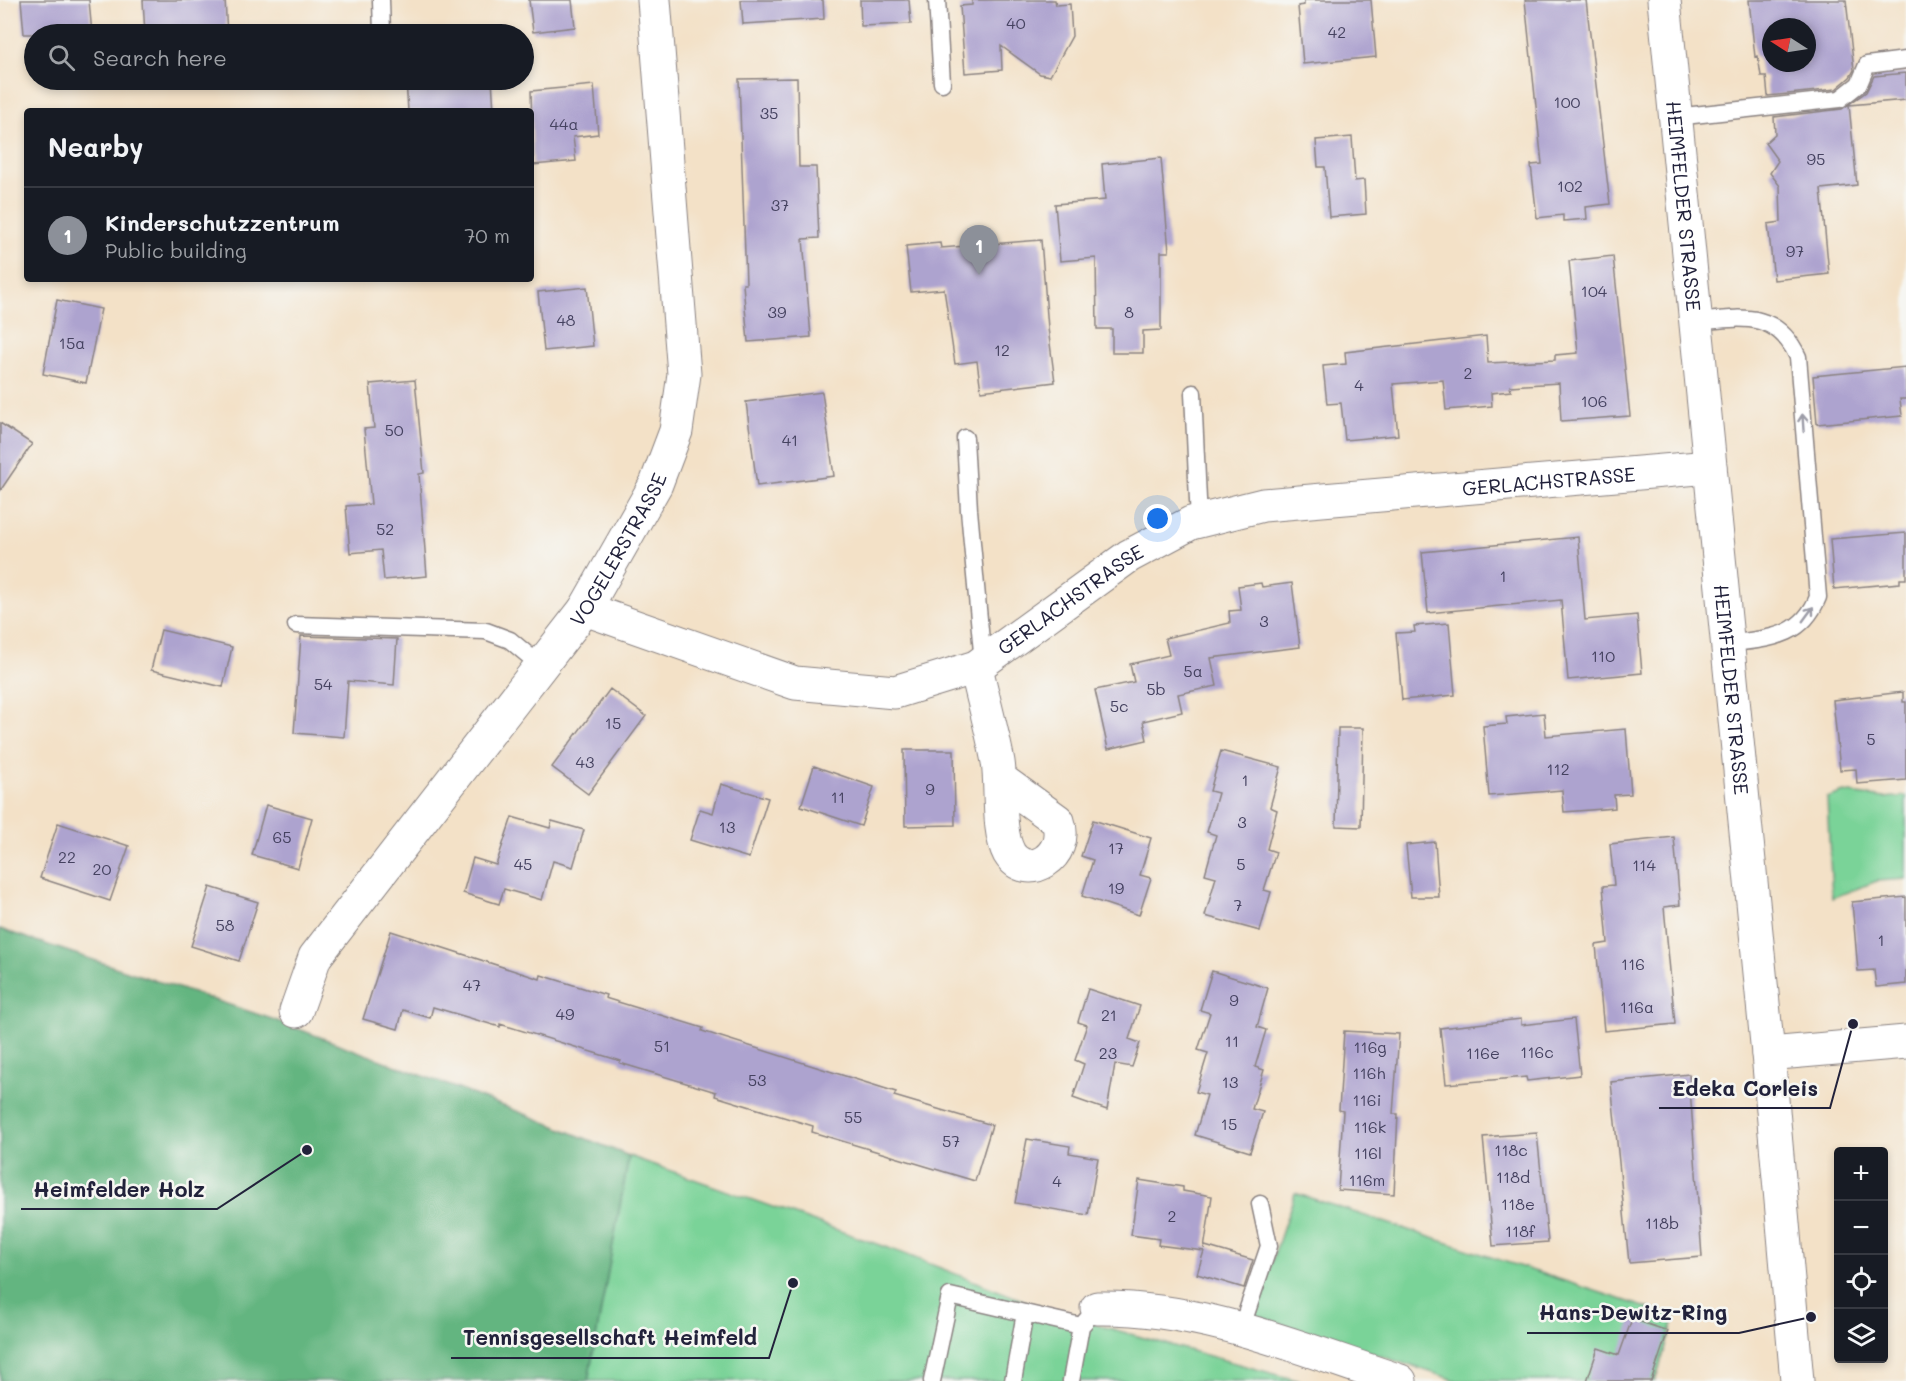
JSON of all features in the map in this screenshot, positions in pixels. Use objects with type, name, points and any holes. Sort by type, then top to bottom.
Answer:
[{"type":"street","name":"VOGELERSTRASSE","points":[[296,1011],[315,957],[585,609],[656,484],[676,431],[684,374],[654,0]]},
{"type":"street","name":"HEIMFELDER STRASSE","points":[[1664,0],[1768,1054],[1797,1381]]},
{"type":"street","name":"GERLACHSTRASSE","points":[[585,609],[795,683],[895,692],[979,665],[1129,556],[1198,521],[1263,505],[1710,466]]},
{"type":"street","points":[[979,665],[1000,779]]},
{"type":"street","points":[[1768,1054],[1906,1042]]},
{"type":"street","points":[[1089,1317],[1131,1307],[1160,1311],[1241,1329],[1400,1381]]},
{"type":"lane","points":[[381,0],[382,24]]},
{"type":"lane","points":[[937,0],[942,82]]},
{"type":"lane","points":[[1675,117],[1840,99],[1859,84],[1867,65],[1906,60]]},
{"type":"lane","points":[[1695,322],[1756,318],[1778,329],[1791,341],[1798,357],[1818,597],[1808,616],[1791,632],[1726,645]]},
{"type":"lane","points":[[1193,393],[1198,521]]},
{"type":"lane","points":[[965,438],[979,665]]},
{"type":"lane","points":[[296,625],[486,631],[510,640],[541,666]]},
{"type":"lane","points":[[1241,1329],[1269,1246],[1260,1204]]},
{"type":"lane","points":[[933,1381],[950,1296],[1025,1313],[1089,1317],[1071,1381]]},
{"type":"lane","points":[[1013,1381],[1025,1313]]},
{"type":"green space","points":[[1844,792],[1884,798],[1906,796],[1906,879],[1877,881],[1832,898],[1827,798]]},
{"type":"green space","points":[[0,929],[272,1019],[530,1116],[629,1156],[588,1381],[0,1381]]},
{"type":"green space","points":[[629,1156],[902,1253],[1058,1314],[1300,1381],[588,1381]]},
{"type":"green space","points":[[1295,1193],[1675,1317],[1655,1381],[1458,1381],[1254,1315]]},
{"type":"building","points":[[21,0],[89,0],[91,24],[24,24],[24,34]]},
{"type":"building","points":[[143,0],[225,0],[226,24],[144,24]]},
{"type":"building","points":[[529,0],[572,0],[575,27],[534,32],[534,24],[532,24]]},
{"type":"building","points":[[741,0],[823,0],[824,19],[743,24]]},
{"type":"building","points":[[860,0],[909,0],[911,24],[861,26]]},
{"type":"building","points":[[972,0],[1055,0],[1056,5],[1070,4],[1072,36],[1050,76],[1040,74],[1001,46],[1002,70],[965,73],[960,6],[972,5]]},
{"type":"building","points":[[1304,0],[1371,0],[1376,57],[1303,64],[1298,6],[1304,5]]},
{"type":"building","points":[[1525,0],[1586,0],[1610,204],[1586,207],[1587,219],[1563,221],[1563,215],[1537,218],[1531,165],[1542,164]]},
{"type":"building","points":[[1749,0],[1846,0],[1854,70],[1850,77],[1836,89],[1768,96],[1766,76],[1761,76],[1758,56],[1755,57]]},
{"type":"building","points":[[1906,73],[1906,100],[1849,105],[1857,185],[1821,189],[1829,274],[1774,280],[1768,224],[1781,222],[1780,186],[1770,173],[1778,161],[1765,143],[1775,134],[1774,117],[1842,109],[1866,92],[1874,76]]},
{"type":"building","points":[[797,78],[799,167],[816,167],[819,238],[803,239],[811,337],[748,342],[743,284],[746,284],[739,79]]},
{"type":"building","points":[[594,85],[598,134],[573,137],[576,161],[534,165],[534,108],[531,108],[531,91]]},
{"type":"building","points":[[407,90],[493,90],[494,108],[408,108]]},
{"type":"building","points":[[1352,137],[1355,181],[1364,180],[1366,214],[1329,217],[1325,167],[1318,167],[1316,140]]},
{"type":"building","points":[[1161,158],[1169,252],[1161,252],[1161,330],[1143,331],[1143,353],[1112,353],[1112,329],[1097,329],[1096,258],[1060,261],[1055,204],[1105,200],[1102,164]]},
{"type":"building","points":[[1041,240],[1055,382],[981,391],[977,361],[955,364],[944,289],[911,292],[906,246],[940,243],[941,248]]},
{"type":"building","points":[[1613,256],[1630,416],[1561,421],[1559,383],[1510,386],[1511,391],[1491,393],[1492,406],[1446,410],[1443,380],[1393,384],[1398,435],[1345,440],[1341,403],[1327,404],[1323,366],[1346,364],[1345,352],[1486,336],[1488,363],[1555,360],[1555,355],[1578,353],[1569,261]]},
{"type":"building","points":[[587,287],[593,346],[544,351],[538,292]]},
{"type":"building","points":[[57,300],[101,309],[86,383],[43,374]]},
{"type":"building","points":[[1906,367],[1906,399],[1900,399],[1902,416],[1817,424],[1813,376]]},
{"type":"building","points":[[415,380],[424,473],[419,474],[427,576],[384,580],[381,550],[350,553],[346,506],[371,504],[364,429],[374,428],[370,384]]},
{"type":"building","points":[[822,392],[834,476],[757,486],[746,402]]},
{"type":"building","points":[[0,423],[32,444],[0,491]]},
{"type":"building","points":[[1906,533],[1906,579],[1900,579],[1900,583],[1834,589],[1830,539]]},
{"type":"building","points":[[1578,537],[1585,620],[1637,615],[1642,673],[1568,680],[1561,600],[1428,613],[1422,552]]},
{"type":"building","points":[[1261,583],[1262,587],[1292,583],[1300,647],[1211,658],[1217,686],[1178,694],[1182,712],[1143,721],[1147,740],[1108,749],[1095,690],[1134,682],[1130,664],[1169,655],[1165,638],[1230,623],[1229,611],[1241,610],[1238,586]]},
{"type":"building","points":[[1449,623],[1455,695],[1402,700],[1396,633],[1415,632],[1414,626]]},
{"type":"building","points":[[161,630],[232,647],[223,687],[151,670]]},
{"type":"building","points":[[301,636],[397,639],[394,685],[348,681],[344,737],[294,733]]},
{"type":"building","points":[[610,689],[646,716],[588,794],[552,767]]},
{"type":"building","points":[[1903,692],[1903,702],[1906,702],[1906,780],[1857,784],[1856,769],[1840,770],[1833,700]]},
{"type":"building","points":[[1544,713],[1546,736],[1626,729],[1631,794],[1614,795],[1615,808],[1564,812],[1562,790],[1489,796],[1483,726],[1507,724],[1506,717]]},
{"type":"building","points":[[1338,728],[1363,728],[1361,827],[1336,826]]},
{"type":"building","points":[[904,750],[954,750],[955,825],[905,826]]},
{"type":"building","points":[[1221,751],[1281,767],[1270,807],[1277,810],[1267,849],[1276,852],[1264,890],[1271,892],[1260,931],[1205,916],[1216,877],[1205,874],[1216,835],[1207,832],[1218,793],[1210,791]]},
{"type":"building","points":[[814,766],[874,787],[861,826],[801,806]]},
{"type":"building","points":[[721,784],[768,798],[749,858],[690,840],[700,809],[713,813]]},
{"type":"building","points":[[266,805],[312,818],[298,868],[252,855]]},
{"type":"building","points":[[512,817],[550,828],[552,821],[584,830],[573,867],[553,861],[542,900],[504,889],[499,904],[463,893],[473,858],[496,865]]},
{"type":"building","points":[[1093,820],[1151,838],[1140,875],[1151,878],[1139,915],[1082,896],[1093,860],[1081,856]]},
{"type":"building","points":[[58,823],[129,846],[110,901],[40,878]]},
{"type":"building","points":[[1674,837],[1680,905],[1664,907],[1675,1024],[1604,1031],[1596,945],[1608,943],[1603,886],[1614,885],[1610,844]]},
{"type":"building","points":[[1435,842],[1439,897],[1411,897],[1406,845]]},
{"type":"building","points":[[210,887],[258,902],[239,961],[191,946]]},
{"type":"building","points":[[1906,897],[1906,984],[1876,987],[1874,970],[1858,971],[1852,902]]},
{"type":"building","points":[[391,931],[540,979],[541,975],[606,995],[605,998],[703,1028],[702,1031],[896,1092],[894,1096],[992,1125],[975,1181],[812,1132],[813,1126],[715,1096],[716,1092],[500,1024],[500,1027],[433,1007],[430,1018],[403,1010],[398,1029],[363,1019]]},
{"type":"building","points":[[1212,971],[1268,988],[1257,1027],[1266,1030],[1255,1067],[1264,1070],[1252,1109],[1263,1112],[1250,1152],[1195,1135],[1207,1095],[1196,1092],[1208,1053],[1198,1050],[1210,1013],[1200,1010]]},
{"type":"building","points":[[1088,989],[1140,1006],[1129,1039],[1140,1043],[1132,1067],[1115,1064],[1107,1110],[1073,1098],[1084,1064],[1075,1060],[1087,1025],[1078,1022]]},
{"type":"building","points":[[1521,1019],[1521,1025],[1574,1019],[1580,1075],[1527,1081],[1526,1077],[1446,1084],[1440,1028]]},
{"type":"building","points":[[1344,1031],[1399,1034],[1393,1114],[1398,1114],[1394,1194],[1338,1190],[1343,1111],[1339,1110]]},
{"type":"building","points":[[1689,1074],[1702,1257],[1629,1263],[1611,1082]]},
{"type":"building","points":[[1537,1133],[1548,1242],[1493,1246],[1483,1137]]},
{"type":"building","points":[[1027,1139],[1070,1146],[1069,1153],[1098,1158],[1088,1215],[1015,1203]]},
{"type":"building","points":[[1139,1180],[1183,1187],[1183,1191],[1212,1196],[1204,1249],[1205,1246],[1253,1260],[1244,1288],[1197,1274],[1204,1251],[1158,1245],[1159,1239],[1131,1235]]},
{"type":"building","points":[[1632,1319],[1668,1331],[1651,1381],[1587,1381],[1598,1348],[1619,1355]]},
{"type":"place","name":"Kinderschutzzentrum","points":[[979,275]]},
{"type":"place","name":"Edeka Corleis","points":[[1853,1024]]},
{"type":"place","name":"Heimfelder Holz","points":[[307,1150]]},
{"type":"place","name":"Tennisgesellschaft Heimfeld","points":[[793,1283]]},
{"type":"place","name":"Hans-Dewitz-Ring","points":[[1811,1317]]}]
